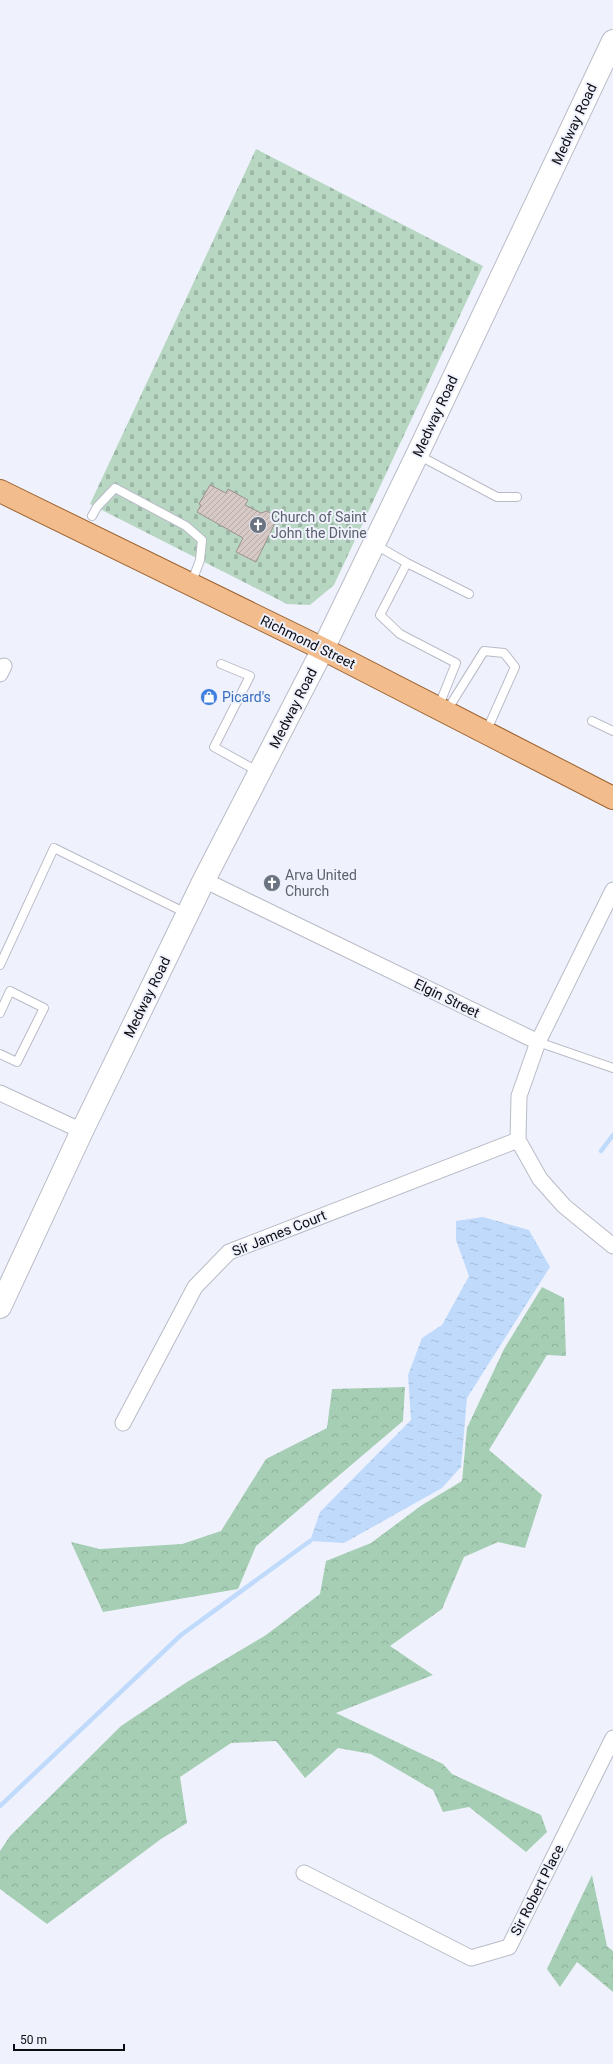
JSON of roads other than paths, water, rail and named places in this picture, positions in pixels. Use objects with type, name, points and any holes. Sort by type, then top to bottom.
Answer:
[{"type":"main road","name":"Medway Road","points":[[0,1307],[82,1131],[204,880],[324,649],[613,42]]},
{"type":"main road","name":"Richmond Street","points":[[0,490],[324,649],[613,798]]},
{"type":"street","name":"Elgin Street","points":[[204,880],[538,1042]]},
{"type":"street","points":[[613,890],[538,1042],[519,1096],[518,1140],[540,1179],[564,1206],[613,1246]]},
{"type":"street","points":[[0,1093],[82,1131]]},
{"type":"street","name":"Sir James Court","points":[[123,1423],[195,1287],[229,1252],[518,1140]]},
{"type":"street","name":"Sir Robert Place","points":[[304,1873],[471,1958],[509,1947],[613,1738]]},
{"type":"lane","points":[[417,455],[497,497],[517,497]]},
{"type":"lane","points":[[92,516],[97,507],[115,488],[186,526],[202,540],[200,560],[191,585]]},
{"type":"lane","points":[[374,543],[407,563],[469,594]]},
{"type":"lane","points":[[407,563],[380,615],[400,634],[456,663],[442,711]]},
{"type":"lane","points":[[442,711],[484,651],[504,653],[515,667],[485,733]]},
{"type":"lane","points":[[221,664],[250,676],[214,747],[260,772]]},
{"type":"lane","points":[[592,721],[613,731]]},
{"type":"lane","points":[[0,965],[54,848],[188,914]]},
{"type":"lane","points":[[0,1013],[10,991],[44,1008],[17,1062],[0,1054]]},
{"type":"lane","points":[[538,1042],[613,1068]]},
{"type":"water","points":[[483,1217],[529,1230],[550,1267],[467,1398],[461,1467],[442,1488],[344,1543],[310,1541],[320,1512],[411,1420],[408,1375],[422,1338],[442,1325],[469,1276],[456,1240],[456,1221]]},
{"type":"waterway","points":[[601,1151],[613,1135]]},
{"type":"waterway","points":[[0,1806],[181,1635],[310,1541]]},
{"type":"place","name":"Church of Saint John the Divine","points":[[258,525]]},
{"type":"place","name":"Picard's","points":[[209,697]]},
{"type":"place","name":"Arva United Church","points":[[272,883]]}]
